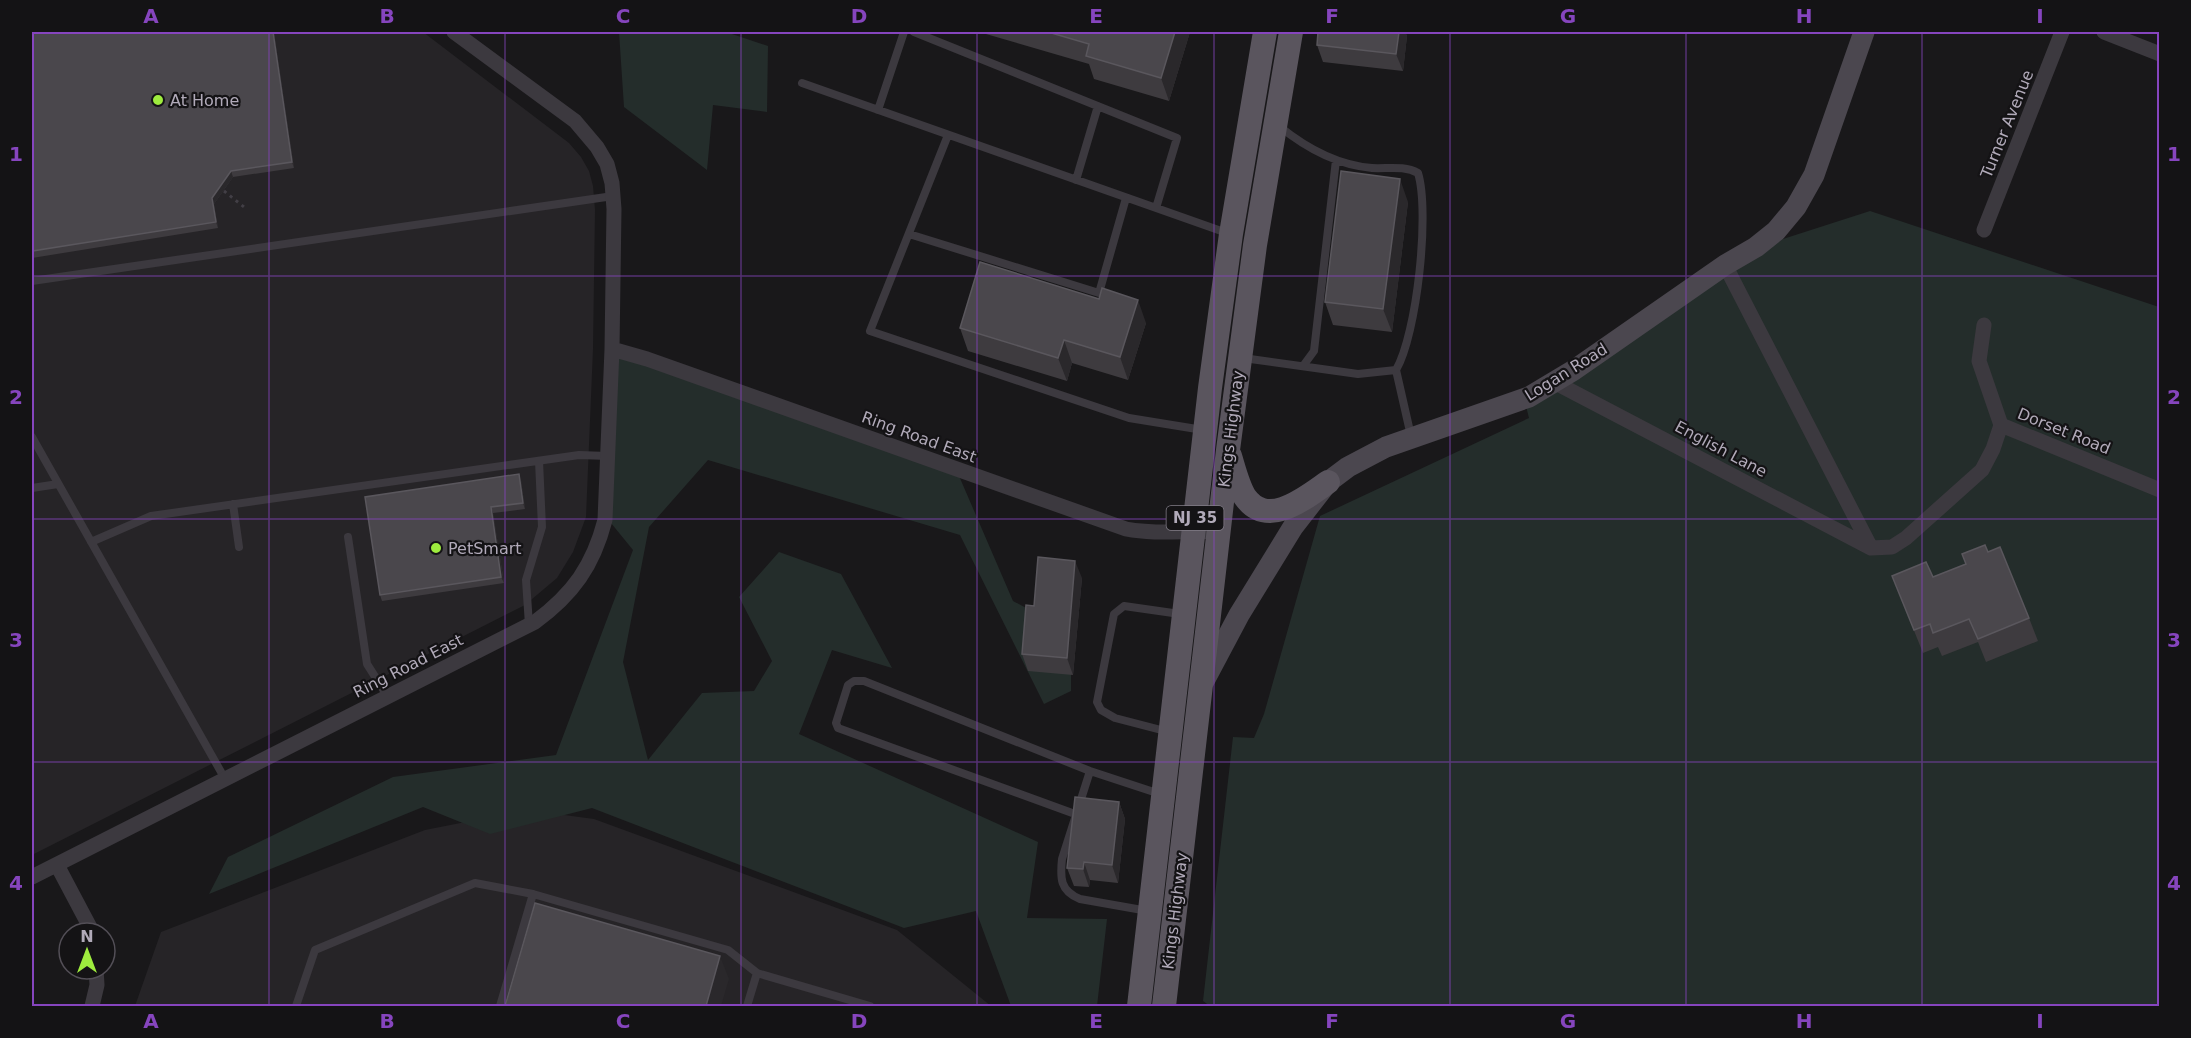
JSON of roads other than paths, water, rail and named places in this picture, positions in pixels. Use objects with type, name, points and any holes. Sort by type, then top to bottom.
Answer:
[{"type":"main road","name":"Kings Highway","points":[[1139,1006],[1205,430],[1232,234],[1265,32]]},
{"type":"main road","name":"Kings Highway","points":[[1164,1006],[1240,357],[1255,245],[1291,32]]},
{"type":"main road","points":[[1228,450],[1244,495],[1251,504],[1261,509],[1282,510],[1328,482]]},
{"type":"street","name":"Ring Road East","points":[[32,877],[529,625],[563,600],[591,561],[601,538],[605,520],[608,456],[612,349],[613,196],[607,164],[597,147],[575,122],[454,32]]},
{"type":"street","name":"Logan Road","points":[[1200,690],[1213,661],[1239,615],[1293,527],[1328,482],[1348,467],[1386,447],[1529,397],[1725,265],[1756,247],[1776,231],[1796,207],[1808,187],[1864,32]]},
{"type":"street","name":"Turner Avenue","points":[[1984,230],[2062,32]]},
{"type":"street","points":[[2104,32],[2160,54]]},
{"type":"street","points":[[1725,265],[1871,548]]},
{"type":"street","points":[[1984,325],[1979,361],[2001,425]]},
{"type":"street","name":"Ring Road East","points":[[612,349],[647,359],[1126,530],[1145,533],[1193,530],[1219,532]]},
{"type":"street","name":"English Lane","points":[[1554,382],[1871,548]]},
{"type":"street","name":"Dorset Road","points":[[1871,548],[1892,547],[1906,538],[1982,470],[1993,449],[2001,425],[2160,490]]},
{"type":"street","points":[[57,865],[87,921]]},
{"type":"street","points":[[92,1006],[97,981]]},
{"type":"lane","points":[[878,110],[904,32]]},
{"type":"lane","points":[[914,32],[1177,138],[1156,208]]},
{"type":"lane","points":[[802,83],[1232,234]]},
{"type":"lane","points":[[1076,180],[1098,106]]},
{"type":"lane","points":[[1276,124],[1303,145],[1336,160],[1370,168],[1410,168],[1418,172],[1422,187],[1421,249],[1416,302],[1403,358],[1396,370],[1411,437]]},
{"type":"lane","points":[[948,135],[870,331],[1129,418],[1205,430]]},
{"type":"lane","points":[[1303,366],[1314,351],[1336,160]]},
{"type":"lane","points":[[32,281],[613,196]]},
{"type":"lane","points":[[909,234],[1099,293],[1126,198]]},
{"type":"lane","points":[[1240,357],[1358,374],[1396,370]]},
{"type":"lane","points":[[32,437],[225,779]]},
{"type":"lane","points":[[91,542],[151,516],[579,455],[608,456]]},
{"type":"lane","points":[[529,625],[526,580],[542,527],[539,461]]},
{"type":"lane","points":[[32,488],[58,484]]},
{"type":"lane","points":[[233,504],[239,548]]},
{"type":"lane","points":[[348,537],[367,664],[388,697]]},
{"type":"lane","points":[[1170,733],[1114,718],[1101,710],[1097,702],[1114,614],[1124,606],[1184,615]]},
{"type":"lane","points":[[1075,814],[838,728],[836,723],[848,685],[854,681],[864,681],[1090,771],[1162,795]]},
{"type":"lane","points":[[1090,771],[1062,859],[1060,871],[1065,890],[1080,899],[1150,911]]},
{"type":"lane","points":[[296,1006],[315,950],[475,883],[533,894],[728,950],[757,973],[870,1006]]},
{"type":"lane","points":[[500,1006],[533,894]]},
{"type":"lane","points":[[747,1006],[757,973]]},
{"type":"place","name":"At Home","points":[[158,100]]},
{"type":"place","name":"PetSmart","points":[[436,548]]}]
